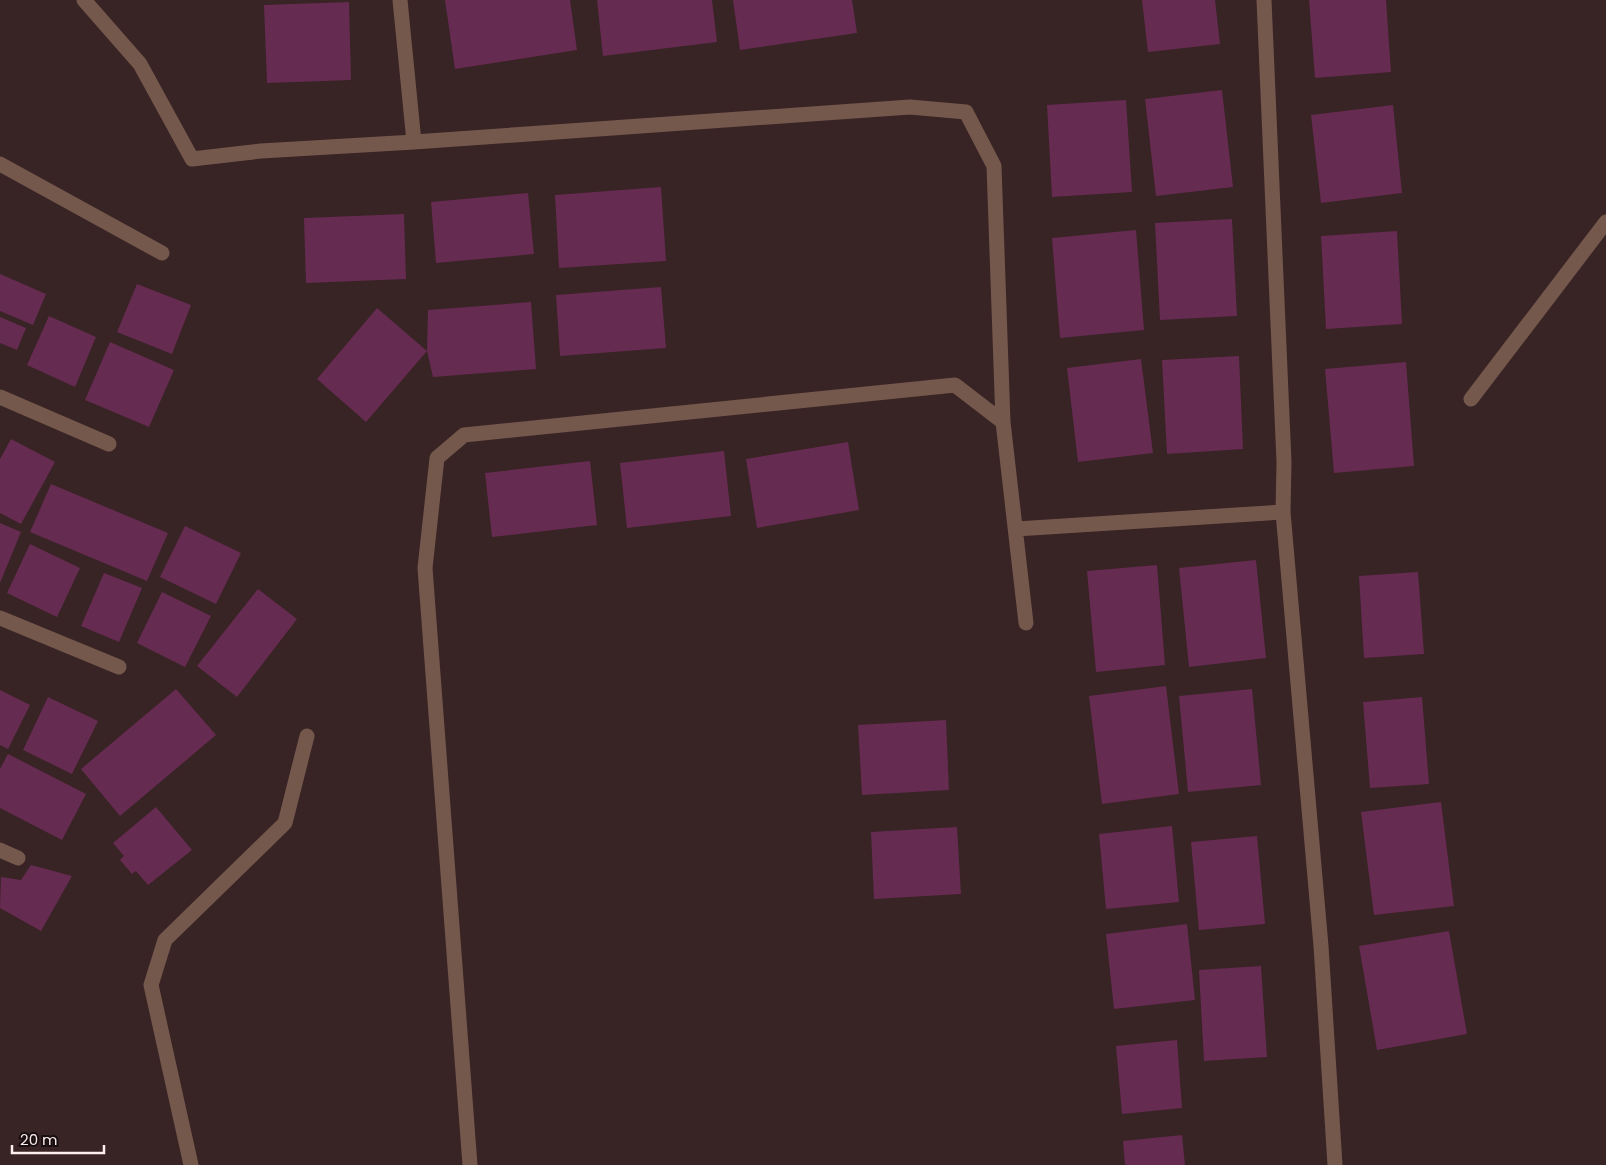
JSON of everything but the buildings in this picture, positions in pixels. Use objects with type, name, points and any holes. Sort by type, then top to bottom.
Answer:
[{"type":"street","points":[[84,0],[140,64],[192,159],[262,151],[910,107],[966,112],[994,166],[1003,422],[1026,623]]},
{"type":"street","points":[[400,0],[414,142]]},
{"type":"street","points":[[1264,0],[1284,462],[1283,512],[1321,946],[1335,1165]]},
{"type":"street","points":[[0,164],[162,252]]},
{"type":"street","points":[[1471,399],[1606,222]]},
{"type":"street","points":[[470,1165],[425,568],[437,458],[464,435],[955,385],[1003,422]]},
{"type":"street","points":[[0,397],[109,444]]},
{"type":"street","points":[[1016,529],[1283,512]]},
{"type":"street","points":[[0,618],[119,667]]},
{"type":"street","points":[[191,1165],[151,985],[165,940],[285,823],[308,736]]},
{"type":"street","points":[[0,850],[18,858]]}]
